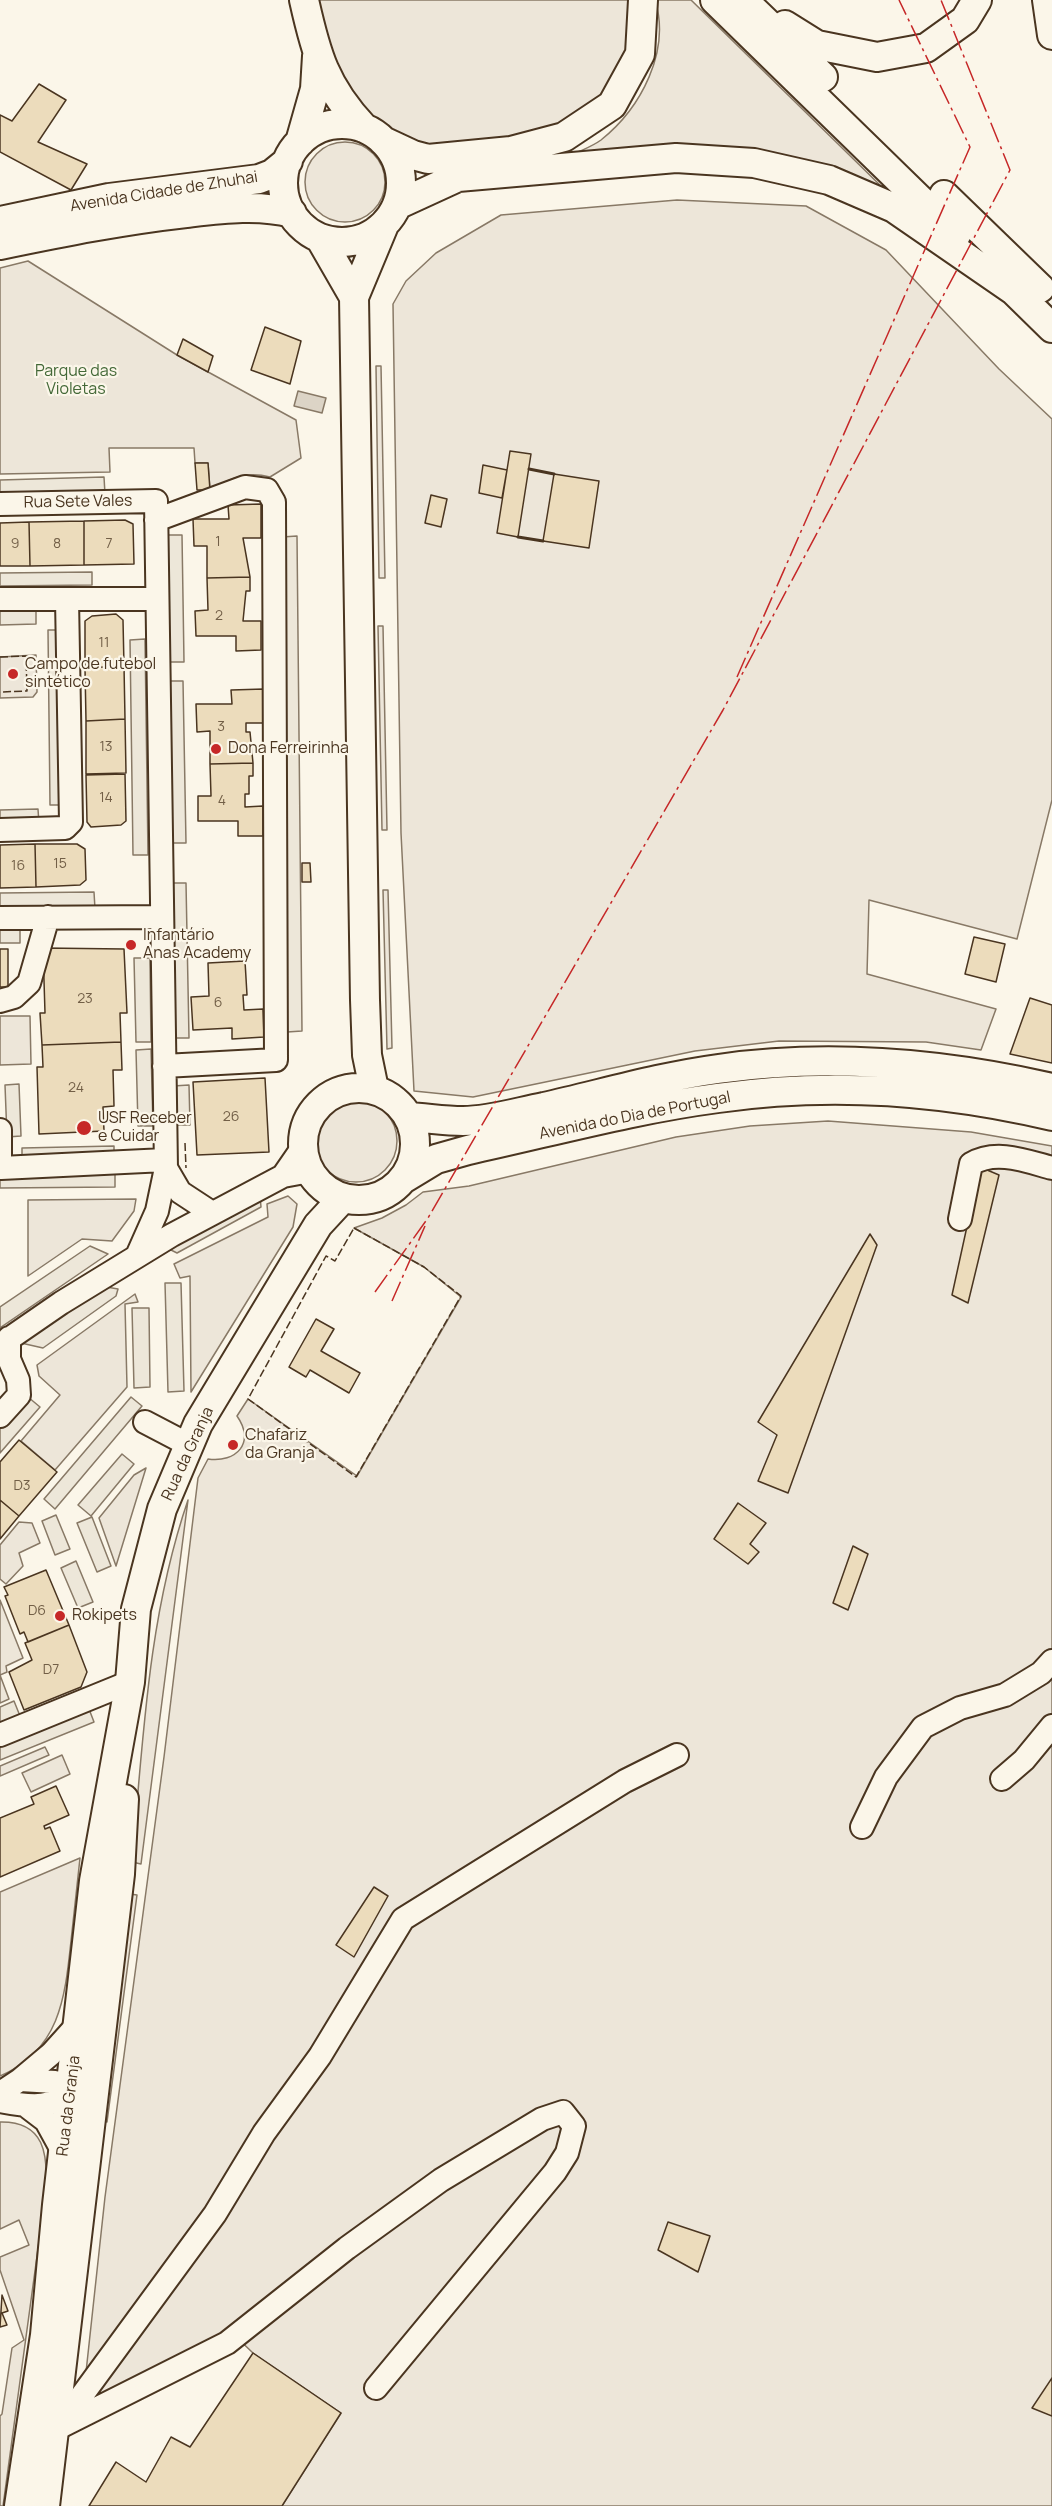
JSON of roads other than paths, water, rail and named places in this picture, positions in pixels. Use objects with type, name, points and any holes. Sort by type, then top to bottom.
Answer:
[{"type":"main road","points":[[304,0],[317,56],[346,109],[394,155],[400,171],[401,189],[354,297],[367,1055],[365,1089]]},
{"type":"main road","points":[[294,151],[314,131],[330,125],[347,124],[413,155],[428,159],[511,151],[564,137],[612,105],[640,54],[643,0]]},
{"type":"main road","points":[[715,0],[1052,328]]},
{"type":"main road","points":[[743,0],[817,45],[877,57],[926,48],[965,20],[977,0]]},
{"type":"main road","points":[[743,0],[1052,300]]},
{"type":"main road","points":[[1047,0],[1052,35]]},
{"type":"main road","points":[[317,56],[315,89],[294,151],[284,191],[292,213],[307,230],[320,238],[337,242],[354,241],[370,235],[390,215],[458,177],[676,158],[754,163],[829,180],[894,208],[1013,290]]},
{"type":"main road","name":"Avenida Cidade de Zhuhai","points":[[0,221],[109,198],[258,179],[272,174],[294,151]]},
{"type":"main road","name":"Avenida Cidade de Zhuhai","points":[[0,245],[113,221],[230,208],[276,209],[292,213]]},
{"type":"main road","points":[[320,238],[354,297]]},
{"type":"main road","name":"Avenida do Dia de Portugal","points":[[409,1117],[465,1121],[495,1118],[684,1075],[718,1069],[807,1062],[911,1064],[986,1073],[1052,1088]]},
{"type":"main road","points":[[365,1089],[400,1105],[409,1117],[414,1133],[415,1149],[411,1165],[403,1179],[391,1191],[376,1198],[359,1200],[312,1176],[304,1130],[311,1114],[323,1101],[338,1092],[365,1089]]},
{"type":"main road","name":"Avenida do Dia de Portugal","points":[[403,1179],[436,1159],[468,1150],[680,1104],[783,1091],[834,1089],[918,1092],[981,1101],[1052,1116]]},
{"type":"main road","name":"Rua da Granja","points":[[45,2506],[56,2430],[120,1874],[128,1695],[136,1609],[162,1509],[198,1424],[318,1225],[312,1176]]},
{"type":"main road","name":"Rua da Granja","points":[[19,2506],[45,2335],[94,1881],[128,1695]]},
{"type":"street","name":"Rua Sete Vales","points":[[0,504],[156,511],[245,487],[267,490],[274,502],[276,1060],[164,1066]]},
{"type":"street","points":[[136,1256],[157,1211],[165,1164],[156,511]]},
{"type":"street","points":[[0,599],[157,599]]},
{"type":"street","points":[[0,830],[64,828],[71,822],[67,599]]},
{"type":"street","points":[[0,1001],[14,997],[29,983],[48,917]]},
{"type":"street","points":[[0,918],[162,917]]},
{"type":"street","points":[[0,1130],[1,1168],[165,1164]]},
{"type":"street","points":[[960,1219],[971,1164],[983,1157],[1015,1158],[1052,1168]]},
{"type":"street","points":[[165,1164],[180,1192],[212,1213]]},
{"type":"street","points":[[0,1416],[19,1395],[18,1380],[4,1342],[136,1256],[212,1213],[312,1176]]},
{"type":"street","points":[[145,1422],[189,1445]]},
{"type":"street","points":[[862,1827],[886,1777],[923,1727],[960,1708],[1005,1695],[1041,1674],[1052,1661]]},
{"type":"street","points":[[0,1735],[128,1695]]},
{"type":"street","points":[[1002,1779],[1024,1760],[1052,1726]]},
{"type":"street","points":[[56,2430],[114,2348],[163,2288],[215,2214],[264,2133],[320,2056],[403,1919],[625,1781],[676,1755]]},
{"type":"street","points":[[0,2093],[20,2080],[51,2054],[78,2024]]},
{"type":"street","points":[[0,2101],[25,2106],[56,2104],[70,2095],[98,2068]]},
{"type":"street","points":[[20,2080],[55,2082],[70,2095],[81,2116],[76,2175],[84,2189]]},
{"type":"street","points":[[25,2106],[46,2121],[63,2152]]},
{"type":"street","points":[[56,2430],[227,2343],[347,2248],[441,2180],[523,2130],[563,2112],[574,2126],[567,2153],[555,2172],[376,2388]]},
{"type":"place","name":"Campo de futebol sintético","points":[[13,674]]},
{"type":"place","name":"Dona Ferreirinha","points":[[216,749]]},
{"type":"place","name":"Infantário Anas Academy","points":[[131,945]]},
{"type":"place","name":"USF Receber e Cuidar","points":[[84,1128]]},
{"type":"place","name":"Chafariz da Granja","points":[[233,1445]]},
{"type":"place","name":"Rokipets","points":[[60,1616]]},
{"type":"park label","name":"Parque das Violetas","points":[[76,381]]}]
